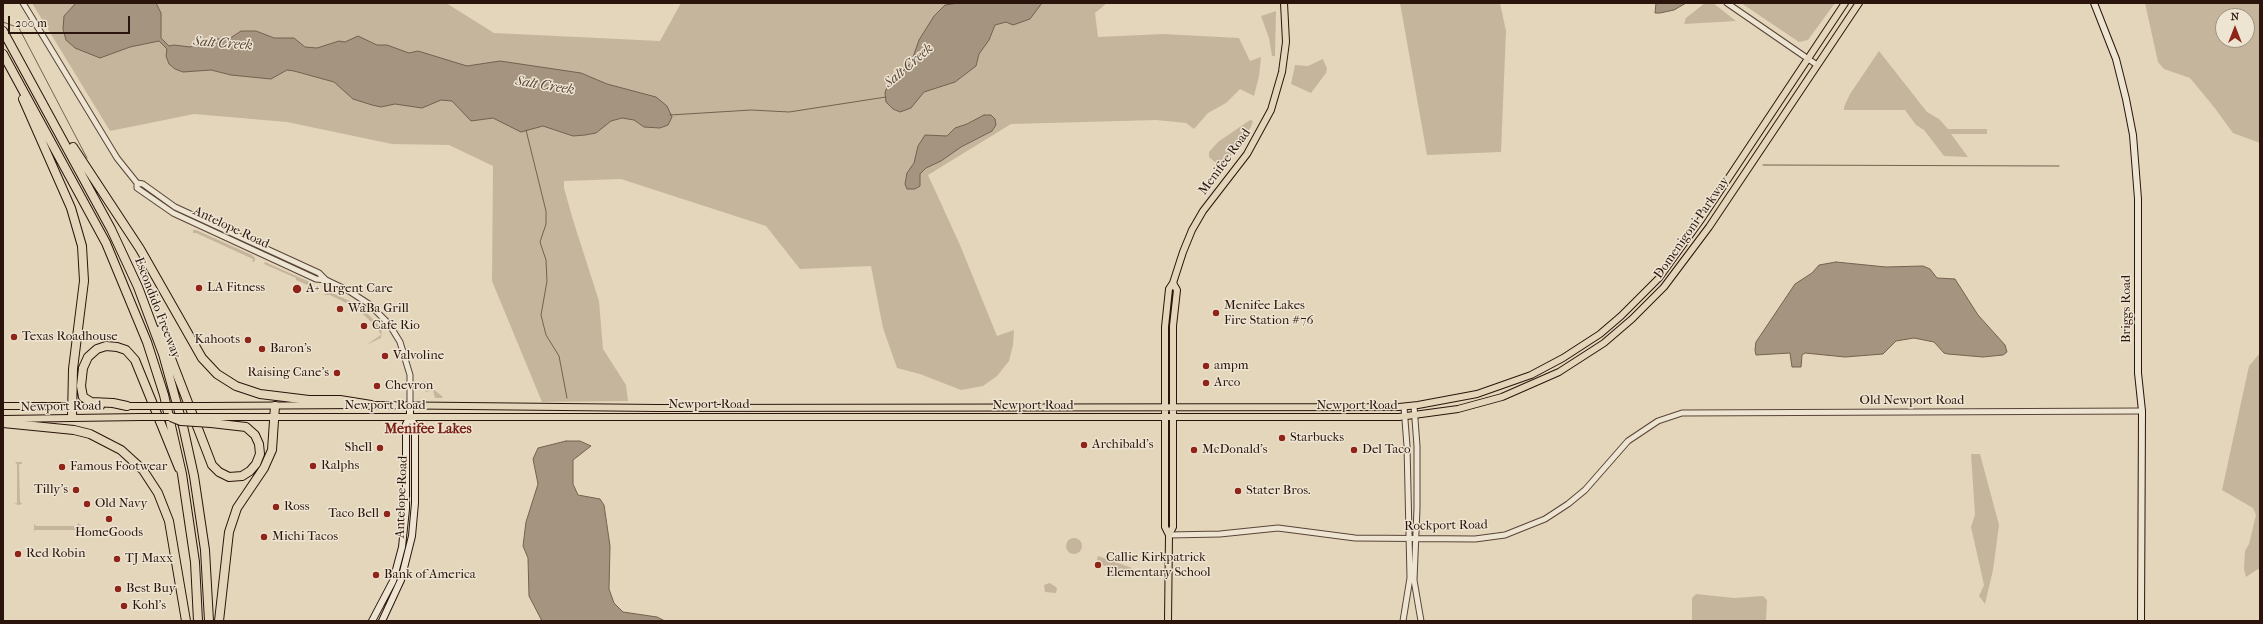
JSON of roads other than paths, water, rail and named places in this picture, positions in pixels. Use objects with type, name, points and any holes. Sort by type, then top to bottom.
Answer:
[{"type":"highway","name":"Escondido Freeway","points":[[3,31],[111,229],[146,308],[172,382],[194,476],[204,550],[209,621]]},
{"type":"highway","name":"Escondido Freeway","points":[[3,54],[95,222],[132,301],[164,396],[182,474],[195,562],[198,621]]},
{"type":"highway","points":[[30,80],[40,90],[75,151],[140,249],[196,348],[211,369],[236,386],[260,394],[309,400],[340,400],[371,406]]},
{"type":"highway","points":[[18,81],[28,113],[74,216],[82,246],[84,281],[73,369],[72,417]]},
{"type":"highway","points":[[146,308],[158,324],[199,428],[210,463],[217,471],[228,476],[238,476],[250,472],[256,464],[260,450],[258,441],[253,432],[246,427],[210,420],[181,421],[171,416]]},
{"type":"highway","points":[[127,406],[113,403],[91,402],[84,397],[81,386],[82,368],[88,357],[97,349],[106,346],[117,347],[126,350],[136,360],[164,428],[174,460],[182,474]]},
{"type":"highway","points":[[219,621],[229,532],[241,501],[270,456],[274,437],[275,406]]},
{"type":"highway","points":[[3,423],[74,430],[90,434],[121,450],[143,470],[158,493],[167,516],[186,621]]},
{"type":"main road","name":"Menifee Road","points":[[1169,535],[1164,527],[1166,318],[1169,289],[1173,283],[1192,230],[1203,211],[1248,154],[1271,110],[1280,79],[1286,42],[1284,3]]},
{"type":"main road","name":"Domenigoni Parkway","points":[[1414,406],[1477,394],[1531,375],[1563,358],[1600,334],[1621,316],[1659,278],[1680,250],[1845,3]]},
{"type":"main road","name":"Domenigoni Parkway","points":[[1415,416],[1458,409],[1502,397],[1527,387],[1559,372],[1592,351],[1632,319],[1664,287],[1687,257],[1859,3]]},
{"type":"main road","name":"Briggs Road","points":[[2094,3],[2116,59],[2133,135],[2139,216],[2138,373],[2142,411],[2141,621]]},
{"type":"main road","name":"Menifee Road","points":[[1168,621],[1169,535],[1173,527],[1173,326],[1177,290],[1173,283]]},
{"type":"main road","name":"Newport Road","points":[[3,406],[1174,408],[1414,406]]},
{"type":"main road","name":"Antelope Road","points":[[382,621],[401,580],[412,541],[415,503],[415,426],[410,417],[410,406]]},
{"type":"main road","name":"Newport Road","points":[[3,418],[171,416]]},
{"type":"main road","name":"Newport Road","points":[[210,420],[275,417],[1415,416]]},
{"type":"main road","name":"Antelope Road","points":[[372,621],[393,581],[404,535],[406,501],[406,424],[410,417]]},
{"type":"main road","points":[[406,501],[410,508],[408,533],[412,541]]},
{"type":"main road","points":[[401,580],[400,574],[407,544],[404,535]]},
{"type":"street","name":"Antelope Road","points":[[23,3],[117,158],[137,183],[137,188],[173,213],[316,279],[326,280],[354,294],[369,304],[392,329],[400,342],[409,370],[410,406]]},
{"type":"street","points":[[1727,3],[1817,65]]},
{"type":"street","points":[[1403,621],[1410,578],[1408,446],[1404,406]]},
{"type":"street","points":[[1414,406],[1417,461],[1414,580],[1420,621]]},
{"type":"street","name":"Old Newport Road","points":[[1682,413],[2142,411]]},
{"type":"street","name":"Rockport Road","points":[[1169,535],[1209,535],[1278,528],[1355,538],[1489,538],[1531,526],[1568,504],[1586,490],[1620,449],[1639,432],[1658,421],[1682,413]]},
{"type":"water","points":[[76,3],[156,3],[161,13],[161,38],[169,46],[174,45],[190,47],[211,39],[229,39],[241,31],[256,31],[274,38],[294,38],[305,47],[317,48],[339,41],[345,42],[358,36],[377,45],[387,45],[409,53],[418,51],[467,66],[500,61],[581,73],[607,84],[656,97],[667,106],[672,117],[668,125],[660,128],[644,127],[634,120],[622,118],[611,121],[596,133],[585,135],[573,136],[543,126],[521,132],[493,118],[471,121],[452,101],[441,100],[422,108],[395,104],[381,107],[372,105],[353,99],[334,82],[294,71],[287,70],[271,79],[231,75],[211,70],[183,72],[175,69],[169,64],[166,56],[167,49],[159,41],[130,47],[100,58],[75,48],[66,40],[63,29],[64,16]]},
{"type":"water","points":[[959,3],[1042,3],[1030,19],[1013,25],[1006,22],[995,25],[989,40],[979,54],[976,66],[955,82],[924,92],[911,108],[900,112],[893,109],[886,102],[885,93],[887,87],[911,63],[919,40],[934,16],[945,5]]},
{"type":"water","points":[[1656,3],[1686,3],[1674,10],[1655,13]]},
{"type":"water","points":[[984,115],[991,115],[995,119],[996,125],[992,131],[961,147],[941,161],[926,168],[920,174],[920,186],[915,189],[907,189],[905,184],[907,173],[914,163],[918,146],[925,135],[947,136],[955,128],[967,124]]},
{"type":"water","points":[[1836,262],[1886,267],[1923,266],[1930,269],[1937,278],[1955,279],[1978,315],[2005,345],[2007,352],[2003,355],[1983,357],[1948,354],[1944,353],[1934,342],[1914,338],[1896,341],[1883,354],[1845,357],[1805,353],[1802,355],[1801,367],[1792,367],[1790,353],[1756,355],[1756,342],[1795,284],[1812,273],[1819,265]]},
{"type":"water","points":[[566,441],[580,441],[591,446],[573,460],[573,484],[578,495],[600,499],[604,505],[610,546],[609,589],[614,603],[623,612],[657,617],[665,621],[542,621],[529,596],[528,558],[523,546],[526,522],[538,484],[533,459],[538,448]]},
{"type":"waterway","points":[[3,22],[19,28],[87,158]]},
{"type":"waterway","name":"Salt Creek","points":[[670,115],[751,110],[789,112],[886,97]]},
{"type":"waterway","points":[[526,130],[546,211],[546,224],[540,242],[546,260],[547,281],[541,315],[546,335],[559,356],[567,398]]},
{"type":"waterway","points":[[1763,165],[2059,166]]},
{"type":"place","name":"LA Fitness","points":[[199,288]]},
{"type":"place","name":"A+ Urgent Care","points":[[297,289]]},
{"type":"place","name":"WaBa Grill","points":[[340,309]]},
{"type":"place","name":"Menifee Lakes Fire Station #76","points":[[1216,313]]},
{"type":"place","name":"Cafe Rio","points":[[364,326]]},
{"type":"place","name":"Texas Roadhouse","points":[[14,337]]},
{"type":"place","name":"Kahoots","points":[[248,340]]},
{"type":"place","name":"Baron's","points":[[262,349]]},
{"type":"place","name":"Valvoline","points":[[385,356]]},
{"type":"place","name":"ampm","points":[[1206,366]]},
{"type":"place","name":"Raising Cane's","points":[[337,373]]},
{"type":"place","name":"Arco","points":[[1206,383]]},
{"type":"place","name":"Chevron","points":[[377,386]]},
{"type":"place","name":"Starbucks","points":[[1282,438]]},
{"type":"place","name":"Archibald's","points":[[1084,445]]},
{"type":"place","name":"Shell","points":[[380,448]]},
{"type":"place","name":"McDonald's","points":[[1194,450]]},
{"type":"place","name":"Del Taco","points":[[1354,450]]},
{"type":"place","name":"Ralphs","points":[[313,466]]},
{"type":"place","name":"Famous Footwear","points":[[62,467]]},
{"type":"place","name":"Tilly's","points":[[76,490]]},
{"type":"place","name":"Stater Bros.","points":[[1238,491]]},
{"type":"place","name":"Old Navy","points":[[87,504]]},
{"type":"place","name":"Ross","points":[[276,507]]},
{"type":"place","name":"Taco Bell","points":[[387,514]]},
{"type":"place","name":"HomeGoods","points":[[109,519]]},
{"type":"place","name":"Michi Tacos","points":[[264,537]]},
{"type":"place","name":"Red Robin","points":[[18,554]]},
{"type":"place","name":"TJ Maxx","points":[[117,559]]},
{"type":"place","name":"Callie Kirkpatrick Elementary School","points":[[1098,565]]},
{"type":"place","name":"Bank of America","points":[[376,575]]},
{"type":"place","name":"Best Buy","points":[[118,589]]},
{"type":"place","name":"Kohl's","points":[[124,606]]},
{"type":"district","name":"Menifee Lakes","points":[[428,430]]}]
